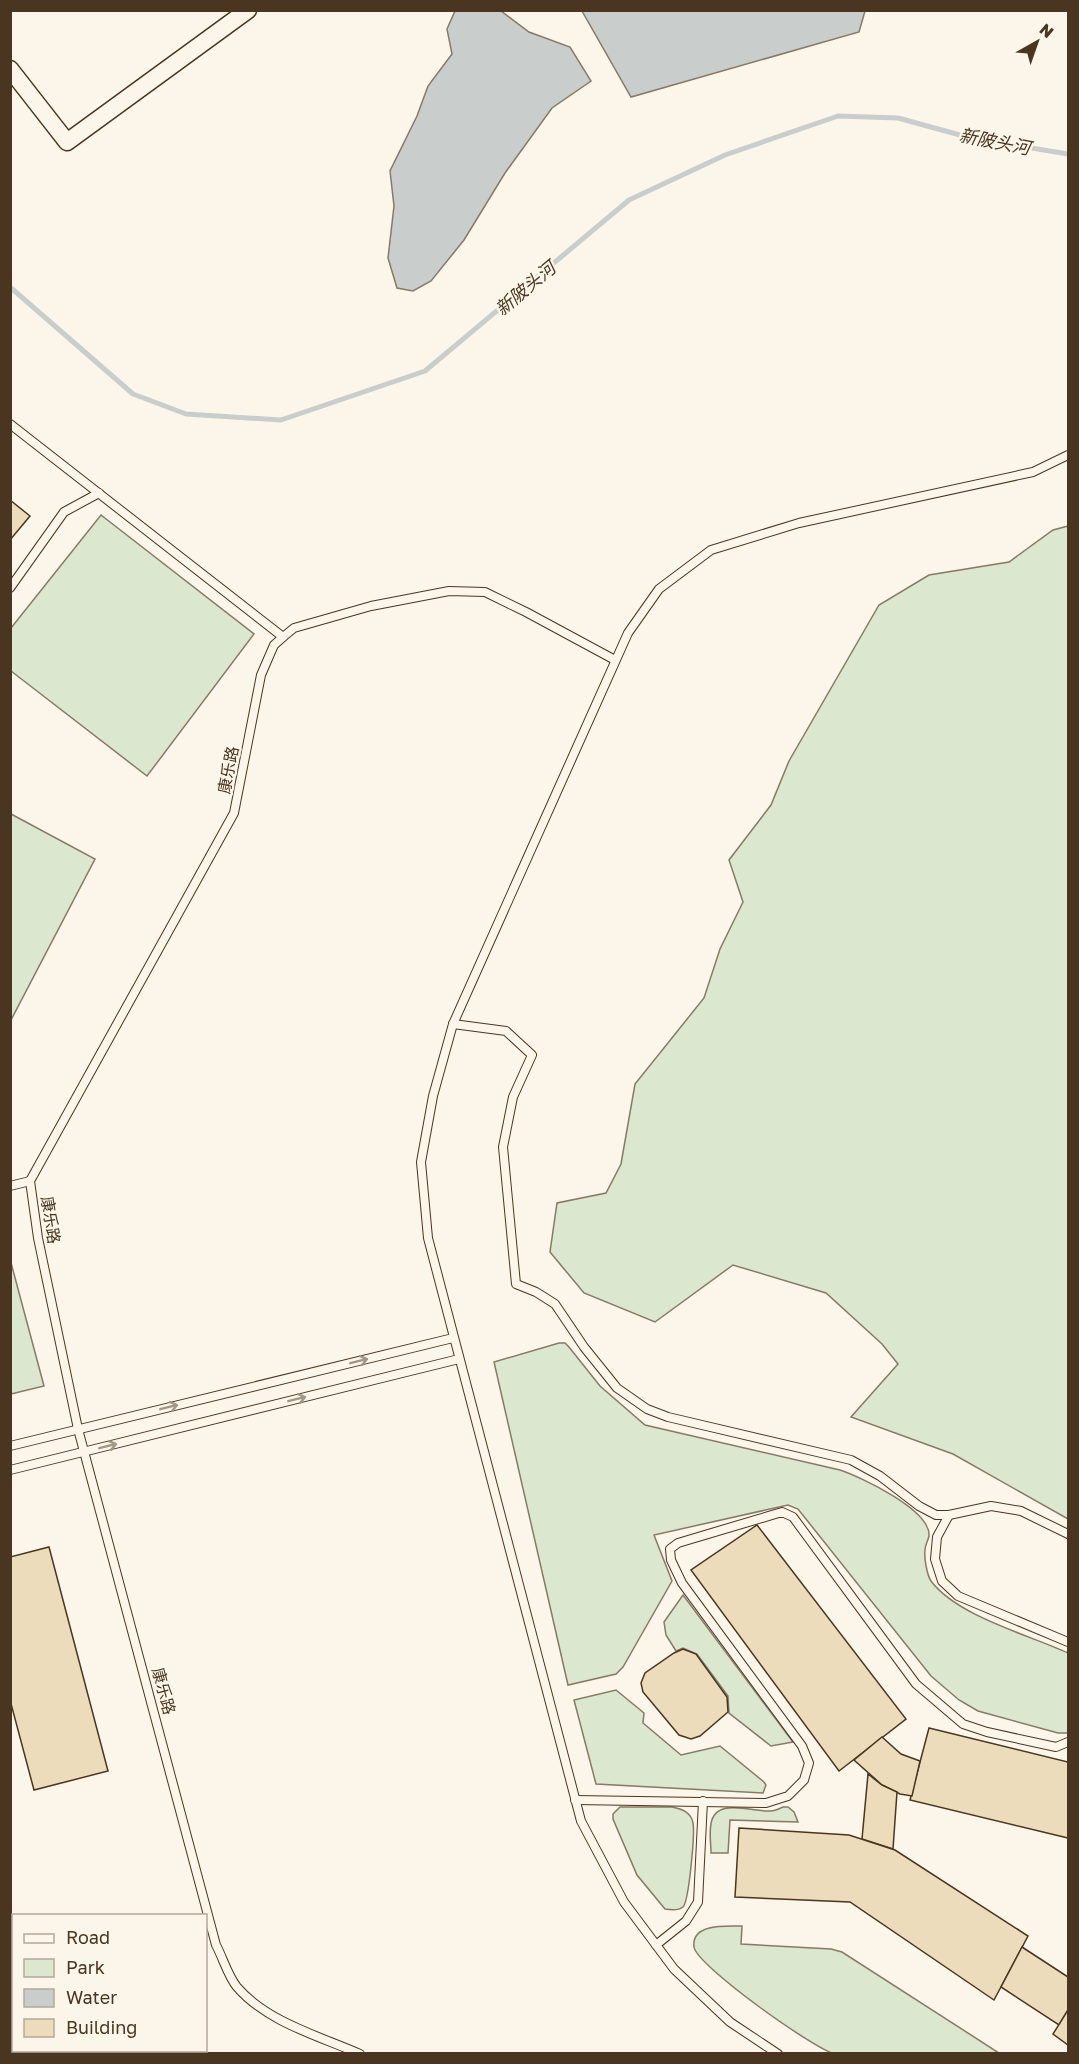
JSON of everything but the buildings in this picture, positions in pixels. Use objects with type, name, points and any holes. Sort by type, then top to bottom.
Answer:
[{"type":"street","points":[[10,69],[67,142],[248,10]]},
{"type":"lane","points":[[10,424],[283,637]]},
{"type":"lane","points":[[778,2054],[730,2022],[674,1969],[624,1902],[581,1821],[428,1238],[421,1162],[433,1096],[453,1024],[615,660],[628,633],[659,589],[711,550],[799,523],[1034,472],[1068,455]]},
{"type":"lane","points":[[10,588],[64,512],[99,493]]},
{"type":"lane","name":"康乐路","points":[[360,2054],[279,2019],[256,2005],[236,1985],[216,1945],[78,1429],[38,1238],[30,1182],[234,813],[261,675],[274,645],[294,628],[371,606],[449,591],[485,592],[615,660]]},
{"type":"lane","points":[[453,1024],[506,1031],[532,1055],[513,1097],[503,1147],[516,1284],[536,1292],[555,1304],[584,1347],[617,1388],[647,1409],[668,1418],[851,1460],[880,1476],[919,1506],[936,1515],[949,1515],[992,1506],[1021,1511],[1068,1534]]},
{"type":"lane","points":[[10,1186],[30,1182]]},
{"type":"lane","points":[[10,1446],[453,1338]]},
{"type":"lane","points":[[10,1470],[459,1359]]},
{"type":"lane","points":[[575,1800],[766,1803],[788,1796],[804,1780],[809,1762],[802,1746],[682,1583],[671,1560],[670,1549],[678,1543],[782,1512],[793,1517],[916,1684],[963,1724],[987,1732],[1056,1747],[1068,1742]]},
{"type":"lane","points":[[949,1515],[937,1537],[935,1559],[942,1581],[958,1596],[1068,1642]]},
{"type":"lane","points":[[656,1945],[686,1921],[698,1902],[703,1801]]},
{"type":"green space","points":[[101,515],[254,634],[147,776],[11,671],[11,628]]},
{"type":"green space","points":[[1068,526],[1068,1519],[953,1454],[851,1417],[898,1364],[882,1344],[826,1293],[733,1265],[655,1322],[584,1293],[550,1252],[557,1203],[606,1193],[621,1164],[635,1084],[704,998],[720,949],[743,902],[729,860],[771,805],[789,761],[879,605],[929,575],[1009,562],[1053,530]]},
{"type":"green space","points":[[11,814],[95,859],[11,1020]]},
{"type":"green space","points":[[10,1259],[44,1386],[11,1394],[10,1394]]},
{"type":"green space","points":[[565,1343],[600,1386],[645,1425],[840,1470],[878,1487],[907,1506],[927,1526],[929,1536],[925,1546],[925,1562],[927,1571],[931,1581],[943,1593],[975,1614],[1068,1653],[1068,1733],[1058,1733],[978,1711],[959,1700],[931,1676],[798,1509],[788,1505],[654,1535],[672,1581],[623,1667],[616,1674],[568,1685],[494,1362]]},
{"type":"green space","points":[[683,1595],[793,1742],[771,1746],[729,1713],[728,1696],[697,1654],[683,1648],[676,1651],[666,1635],[664,1622]]},
{"type":"green space","points":[[616,1690],[644,1713],[643,1723],[681,1755],[720,1746],[764,1782],[766,1785],[763,1793],[596,1784],[574,1700]]},
{"type":"green space","points":[[620,1807],[672,1807],[683,1810],[690,1816],[693,1823],[691,1866],[683,1907],[674,1910],[665,1909],[637,1875],[613,1819],[613,1814]]},
{"type":"green space","points":[[788,1807],[794,1812],[798,1822],[730,1820],[728,1853],[711,1853],[711,1824],[719,1811],[735,1808],[772,1811]]},
{"type":"green space","points":[[719,1926],[742,1926],[741,1944],[831,1949],[842,1952],[999,2053],[846,2055],[835,2054],[823,2049],[734,1988],[700,1957],[694,1947],[695,1939],[704,1930]]},
{"type":"water","points":[[455,11],[501,11],[529,32],[570,47],[591,81],[552,108],[505,173],[464,240],[431,281],[413,291],[397,288],[388,258],[394,206],[390,171],[417,116],[428,86],[452,54],[447,29]]},
{"type":"water","points":[[582,11],[865,11],[859,32],[631,97]]},
{"type":"waterway","name":"新陂头河","points":[[10,287],[133,394],[186,414],[281,420],[425,371],[629,200],[725,155],[838,116],[898,118],[971,138],[1068,154]]}]
